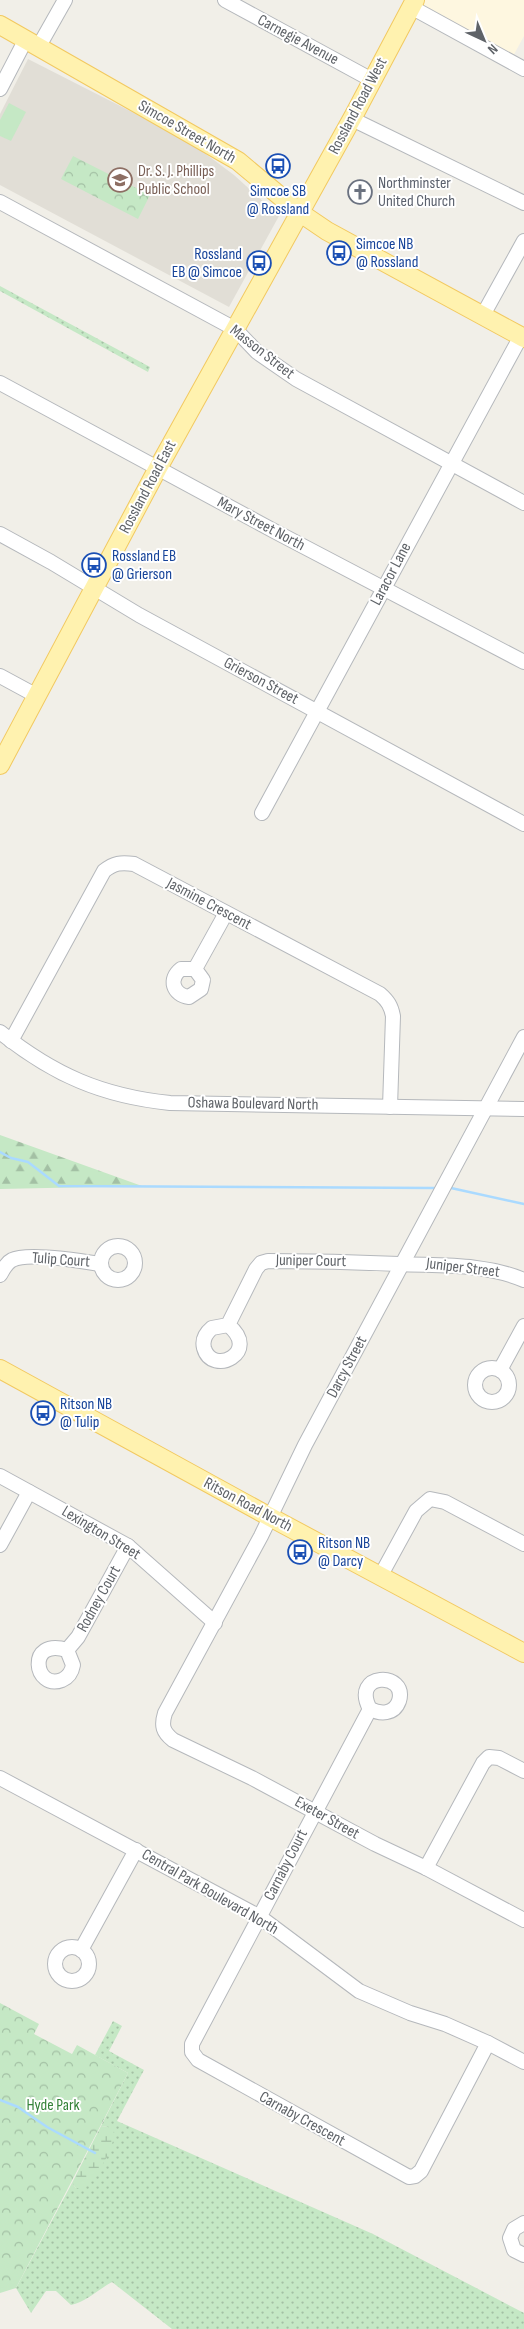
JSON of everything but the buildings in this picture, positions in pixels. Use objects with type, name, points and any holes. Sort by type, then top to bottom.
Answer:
[{"type":"main road","name":"Rossland Road West","points":[[299,212],[352,119],[413,4]]},
{"type":"main road","name":"Simcoe Street North","points":[[0,25],[238,161],[299,212],[327,231],[522,337]]},
{"type":"main road","name":"Rossland Road East","points":[[0,765],[158,468],[299,212]]},
{"type":"main road","name":"Ritson Road North","points":[[0,1369],[524,1653]]},
{"type":"street","points":[[0,89],[65,0]]},
{"type":"street","name":"Carnegie Avenue","points":[[225,0],[372,80]]},
{"type":"street","points":[[413,4],[524,69]]},
{"type":"street","points":[[352,119],[524,203]]},
{"type":"street","name":"Masson Street","points":[[0,202],[236,329],[257,352],[290,376],[524,503]]},
{"type":"street","points":[[483,315],[524,241]]},
{"type":"street","name":"Laracor Lane","points":[[262,813],[450,464],[522,337]]},
{"type":"street","name":"Mary Street North","points":[[0,383],[524,662]]},
{"type":"street","name":"Grierson Street","points":[[0,534],[94,587],[139,616],[524,824]]},
{"type":"street","points":[[0,676],[37,696]]},
{"type":"street","name":"Jasmine Crescent","points":[[11,1041],[98,880],[112,864],[123,862],[134,864],[386,1000],[392,1006],[393,1016],[390,1107]]},
{"type":"street","points":[[195,969],[226,913]]},
{"type":"street","name":"Oshawa Boulevard North","points":[[0,1032],[58,1072],[100,1090],[134,1099],[170,1103],[524,1109]]},
{"type":"street","name":"Darcy Street","points":[[174,1699],[401,1264],[524,1036]]},
{"type":"street","name":"Tulip Court","points":[[0,1275],[14,1258],[43,1258],[100,1264]]},
{"type":"street","name":"Juniper Court","points":[[228,1325],[256,1269],[261,1263],[268,1261],[401,1264]]},
{"type":"street","name":"Juniper Street","points":[[401,1264],[423,1263],[476,1267],[510,1274],[524,1280]]},
{"type":"street","points":[[500,1370],[524,1326]]},
{"type":"street","name":"Lexington Street","points":[[0,1476],[128,1546],[215,1623]]},
{"type":"street","points":[[0,1545],[29,1492]]},
{"type":"street","points":[[382,1575],[416,1511],[430,1499],[445,1502],[524,1544]]},
{"type":"street","name":"Rodney Court","points":[[67,1650],[78,1637],[128,1546]]},
{"type":"street","name":"Exeter Street","points":[[174,1699],[165,1713],[162,1723],[165,1733],[173,1740],[212,1757],[375,1844],[426,1868],[524,1920]]},
{"type":"street","name":"Carnaby Court","points":[[260,1917],[314,1811],[370,1708]]},
{"type":"street","points":[[426,1868],[483,1764],[489,1757],[499,1758],[524,1771]]},
{"type":"street","name":"Central Park Boulevard North","points":[[0,1778],[260,1917],[359,1991],[410,2013],[445,2024],[488,2043],[524,2062]]},
{"type":"street","points":[[81,1950],[136,1850]]},
{"type":"street","name":"Carnaby Crescent","points":[[260,1917],[192,2044],[192,2052],[198,2060],[400,2174],[409,2177],[416,2176],[421,2171],[488,2043]]},
{"type":"street","points":[[524,2223],[514,2229],[510,2238],[514,2250],[524,2255]]},
{"type":"shaded area","points":[[415,0],[524,0],[524,36],[511,60],[411,8]]},
{"type":"shaded area","name":"Dr. S. J. Phillips Public School","points":[[28,59],[187,140],[234,175],[279,216],[229,307],[0,185],[0,114]]},
{"type":"green space","points":[[9,103],[26,112],[11,141],[0,136],[0,120]]},
{"type":"green space","points":[[73,156],[150,195],[138,219],[61,179]]},
{"type":"green space","points":[[0,286],[150,367],[148,372],[0,291]]},
{"type":"green space","points":[[0,1135],[142,1186],[0,1189]]},
{"type":"green space","name":"Hyde Park","points":[[0,2003],[39,2024],[34,2034],[72,2054],[77,2045],[128,2073],[16,2288],[0,2293]]},
{"type":"green space","points":[[113,2021],[122,2026],[109,2051],[144,2070],[117,2121],[373,2234],[524,2313],[524,2329],[172,2329],[112,2282],[87,2298],[71,2305],[56,2291],[46,2291],[31,2313],[16,2288],[72,2183],[76,2188],[108,2127],[101,2126],[128,2073],[95,2055]]},
{"type":"green space","points":[[101,2126],[114,2130],[112,2145],[99,2170],[83,2188],[76,2188],[72,2183]]},
{"type":"waterway","points":[[0,1152],[11,1158],[28,1162],[59,1186],[434,1188]]},
{"type":"waterway","points":[[451,1188],[524,1204]]},
{"type":"waterway","points":[[0,2100],[18,2107],[47,2127],[95,2153]]},
{"type":"place","name":"Simcoe SB @ Rossland","points":[[278,166]]},
{"type":"place","name":"Dr. S. J. Phillips Public School","points":[[120,180]]},
{"type":"place","name":"Northminster United Church","points":[[360,192]]},
{"type":"place","name":"Simcoe NB @ Rossland","points":[[339,253]]},
{"type":"place","name":"Rossland EB @ Simcoe","points":[[259,263]]},
{"type":"place","name":"Rossland EB @ Grierson","points":[[94,565]]},
{"type":"place","name":"Ritson NB @ Tulip","points":[[43,1413]]},
{"type":"place","name":"Ritson NB @ Darcy","points":[[300,1552]]}]
